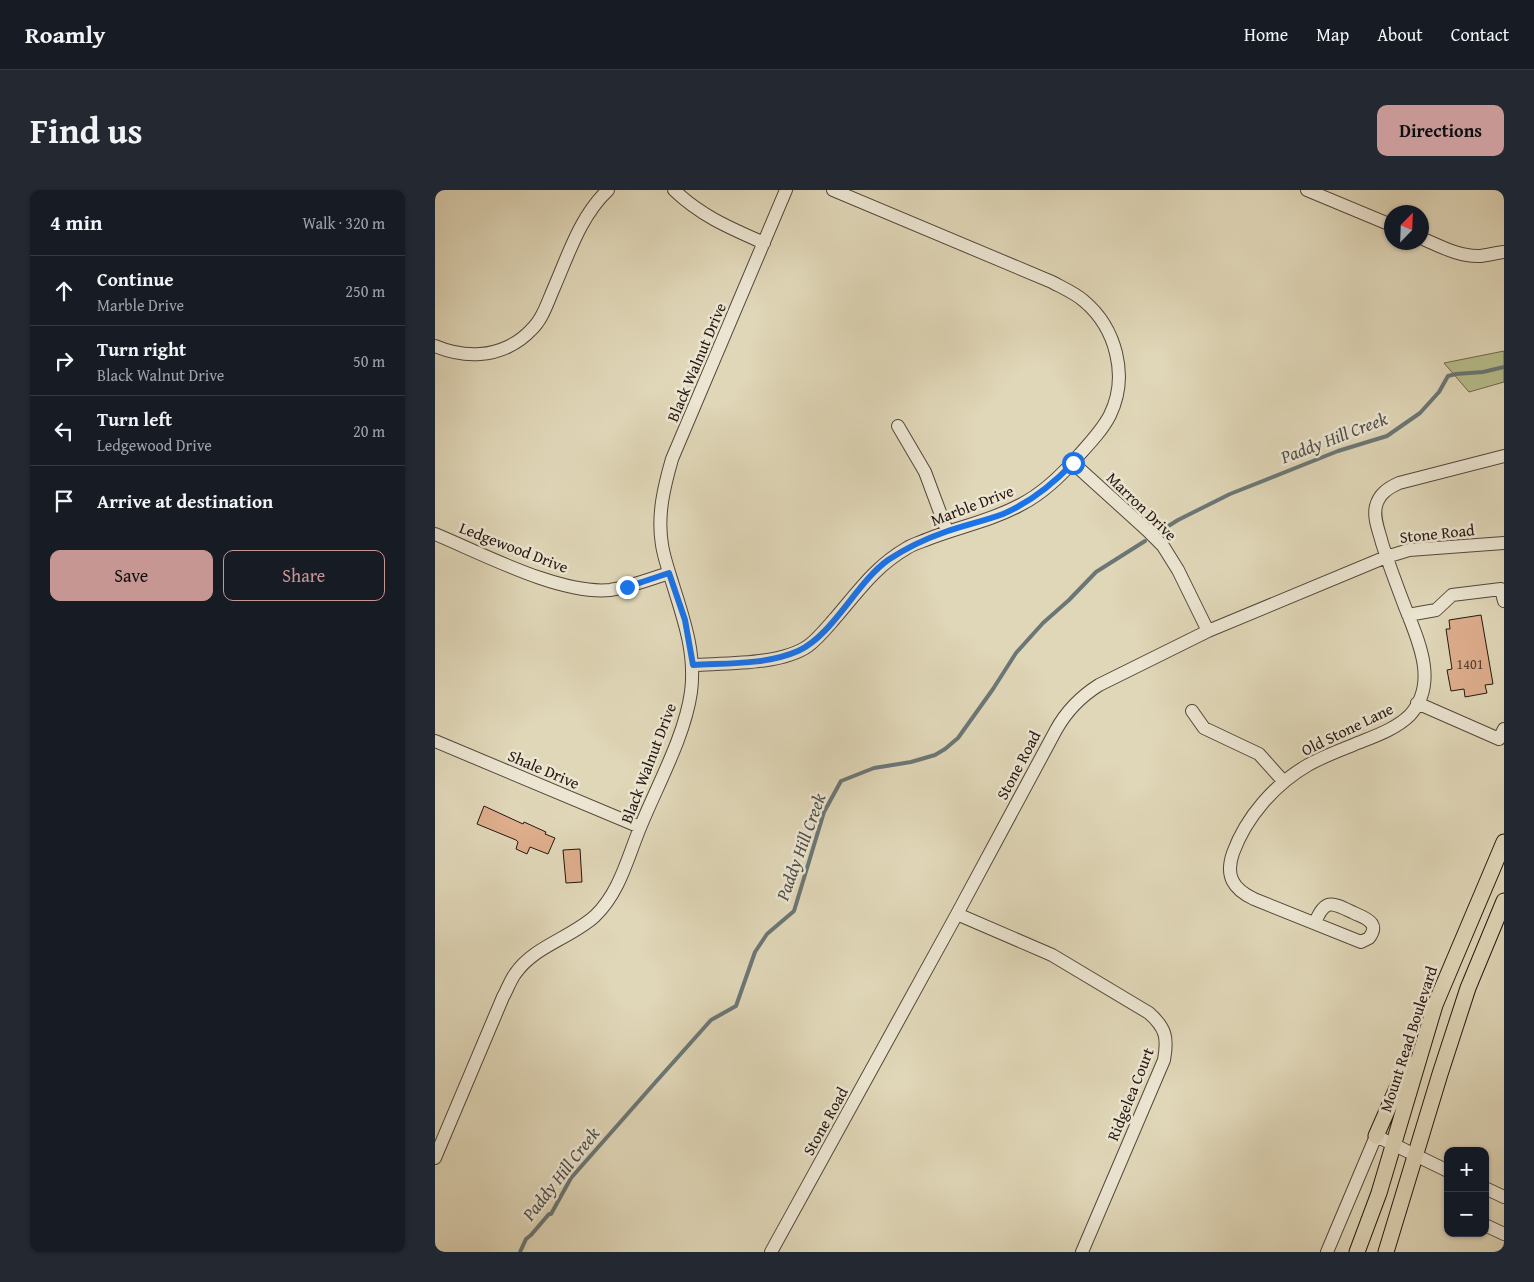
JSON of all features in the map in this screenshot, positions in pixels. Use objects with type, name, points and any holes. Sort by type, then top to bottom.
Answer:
[{"type":"main road","name":"Mount Read Boulevard","points":[[1357,1252],[1379,1193],[1435,1005],[1504,842]]},
{"type":"main road","points":[[1386,1252],[1468,988],[1504,901]]},
{"type":"main road","points":[[1376,1136],[1435,1005]]},
{"type":"street","points":[[435,346],[464,354],[488,353],[512,345],[532,330],[547,304],[580,228],[591,210],[608,190]]},
{"type":"street","points":[[674,190],[691,206],[712,220],[764,243]]},
{"type":"street","name":"Black Walnut Drive","points":[[435,1158],[503,997],[515,974],[537,953],[581,927],[605,906],[623,875],[640,828],[686,718],[691,692],[693,665],[685,620],[669,573],[662,545],[660,516],[667,476],[787,190]]},
{"type":"street","name":"Marble Drive","points":[[693,665],[766,660],[796,652],[808,646],[886,561],[909,546],[947,531],[978,523],[1022,505],[1043,491],[1073,463],[1111,413],[1118,387],[1119,373],[1114,344],[1103,322],[1083,300],[1052,282],[833,190]]},
{"type":"street","points":[[1307,190],[1384,222]]},
{"type":"street","points":[[1429,241],[1467,255],[1479,256],[1504,252]]},
{"type":"street","points":[[898,426],[925,472],[947,531]]},
{"type":"street","name":"Old Stone Lane","points":[[1315,923],[1244,894],[1237,887],[1231,879],[1230,870],[1231,860],[1241,835],[1262,805],[1284,782],[1319,759],[1389,729],[1409,715],[1417,703],[1423,688],[1424,662],[1422,651],[1386,557],[1375,517],[1378,500],[1385,490],[1399,483],[1504,456]]},
{"type":"street","name":"Marron Drive","points":[[1073,463],[1163,546],[1179,570],[1208,631]]},
{"type":"street","name":"Ledgewood Drive","points":[[435,534],[542,578],[586,589],[608,590],[627,587],[669,573]]},
{"type":"street","name":"Stone Road","points":[[771,1252],[1056,730],[1070,709],[1099,685],[1208,631],[1386,557],[1409,550],[1504,543]]},
{"type":"street","points":[[1409,615],[1436,610],[1452,595],[1501,589],[1504,601]]},
{"type":"street","points":[[1417,703],[1499,739],[1504,729]]},
{"type":"street","points":[[1192,710],[1204,728],[1259,754],[1284,782]]},
{"type":"street","name":"Shale Drive","points":[[435,741],[640,828]]},
{"type":"street","name":"Ridgelea Court","points":[[957,914],[1052,955],[1149,1013],[1163,1028],[1166,1037],[1164,1060],[1082,1252]]},
{"type":"street","points":[[1327,1252],[1376,1136],[1444,1168]]},
{"type":"street","points":[[1489,1193],[1504,1197]]},
{"type":"street","points":[[1489,1227],[1504,1234]]},
{"type":"green space","points":[[1504,351],[1504,382],[1469,392],[1444,363]]},
{"type":"building","points":[[1481,615],[1493,684],[1485,685],[1487,693],[1465,697],[1464,689],[1451,691],[1447,670],[1452,669],[1446,629],[1450,629],[1449,620]]},
{"type":"building","points":[[484,806],[523,824],[524,822],[555,838],[548,854],[530,847],[527,854],[516,849],[518,842],[516,840],[477,824]]},
{"type":"building","points":[[580,849],[582,882],[566,883],[563,850]]},
{"type":"waterway","name":"Paddy Hill Creek","points":[[1162,530],[1230,494],[1338,451],[1387,436],[1420,413],[1439,392],[1448,376],[1483,372],[1504,367]]},
{"type":"waterway","name":"Paddy Hill Creek","points":[[520,1252],[526,1239],[551,1214],[571,1178],[711,1020],[736,1006],[755,952],[767,934],[794,911],[824,812],[841,781],[874,768],[911,762],[935,755],[945,749],[958,738],[1016,653],[1043,623],[1096,572],[1145,541]]},
{"type":"route","points":[[627,587],[669,573],[685,620],[693,665],[766,660],[783,656],[808,646],[819,636],[886,561],[909,546],[947,531],[1003,514],[1022,505],[1043,491],[1073,463]]}]
